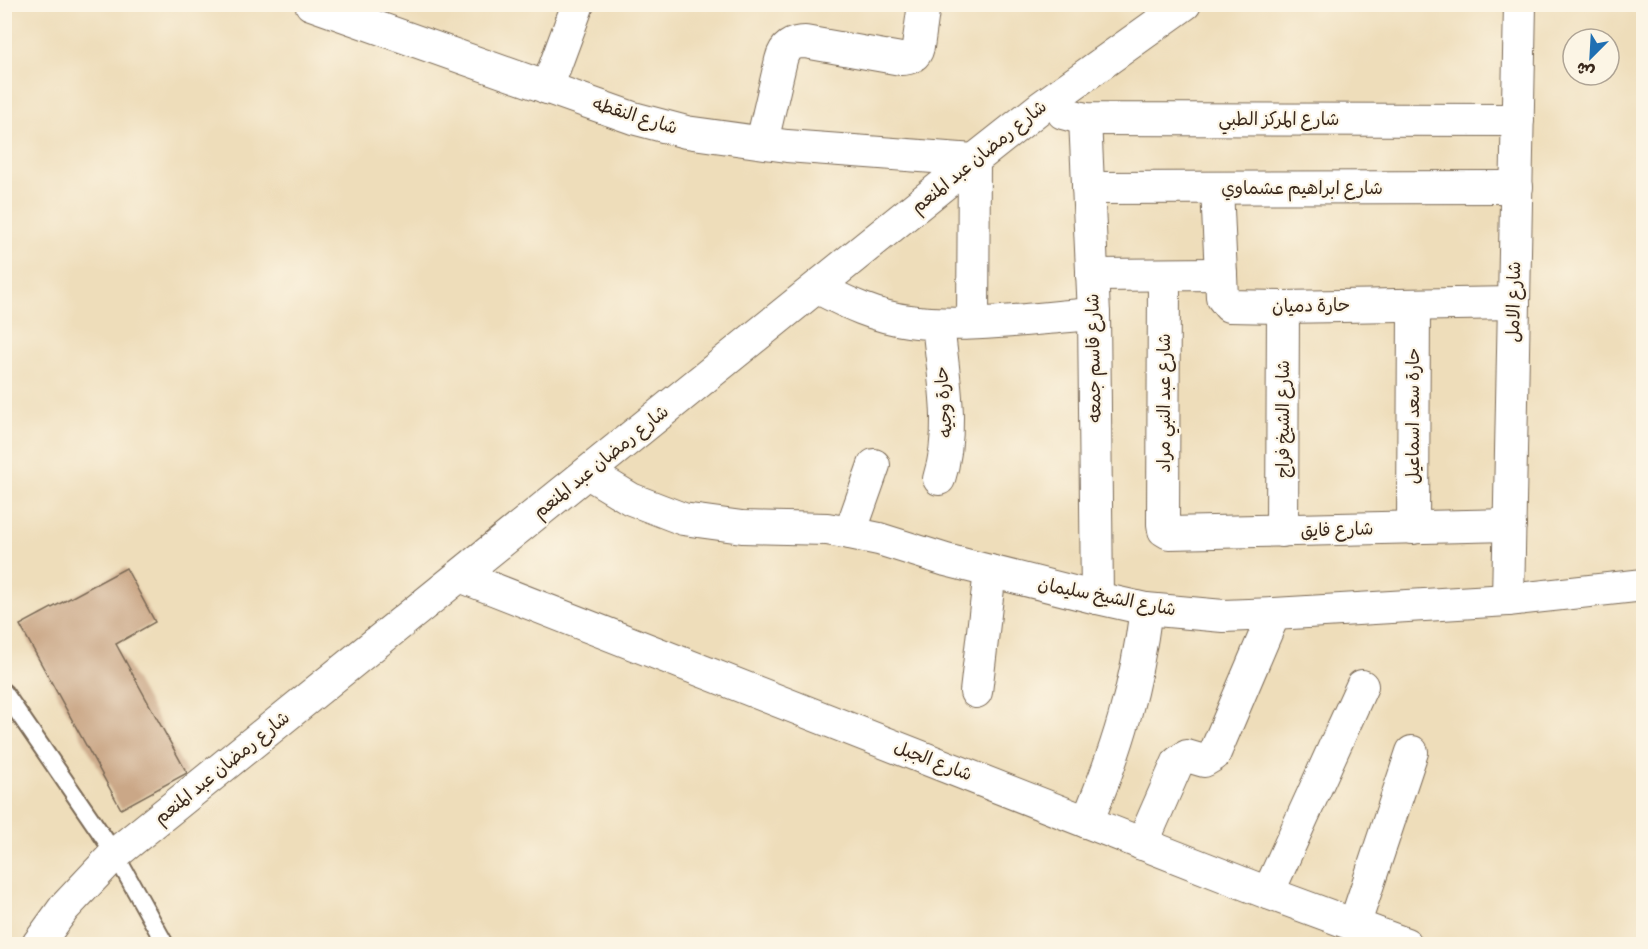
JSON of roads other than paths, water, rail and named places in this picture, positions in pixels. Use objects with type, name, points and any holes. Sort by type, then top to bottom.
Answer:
[{"type":"street","name":"شارع النقطه","points":[[311,4],[348,11],[548,88],[633,118],[686,132],[762,142],[974,160]]},
{"type":"street","points":[[548,88],[578,4]]},
{"type":"street","points":[[762,142],[780,60],[786,48],[792,44],[805,42],[901,59],[910,58],[917,52],[924,4]]},
{"type":"street","name":"شارع رمضان عبد المنعم","points":[[38,945],[64,908],[116,854],[974,160],[1041,107],[1185,4]]},
{"type":"street","name":"شارع الامل","points":[[1508,600],[1520,4]]},
{"type":"street","name":"شارع المركز الطبي","points":[[1041,107],[1085,119],[1518,120]]},
{"type":"street","name":"شارع قاسم جمعه","points":[[1085,119],[1094,314],[1097,598]]},
{"type":"street","points":[[973,322],[974,160]]},
{"type":"street","name":"شارع ابراهيم عشماوي","points":[[1088,188],[1517,187]]},
{"type":"street","name":"حارة دميان","points":[[1217,188],[1222,297],[1229,306],[1514,303]]},
{"type":"street","points":[[1092,275],[1221,274]]},
{"type":"street","name":"شارع عبد النبي مراد","points":[[1164,276],[1164,530]]},
{"type":"street","points":[[818,288],[846,303],[876,314],[907,321],[938,324],[1094,314]]},
{"type":"street","name":"حارة سعد اسماعيل","points":[[1413,528],[1414,305]]},
{"type":"street","name":"شارع الشيخ فراج","points":[[1282,531],[1283,307]]},
{"type":"street","name":"حارة وجيه","points":[[938,324],[947,444],[939,478]]},
{"type":"street","points":[[850,533],[874,465]]},
{"type":"street","name":"شارع الشيخ سليمان","points":[[588,472],[631,499],[683,519],[742,527],[827,529],[850,533],[879,539],[990,571],[1146,609],[1223,616],[1274,614],[1508,600],[1644,585]]},
{"type":"street","name":"شارع فايق","points":[[1164,530],[1168,534],[1174,534],[1510,525]]},
{"type":"street","points":[[976,692],[990,571]]},
{"type":"street","name":"شارع الجبل","points":[[460,576],[1142,844],[1406,945]]},
{"type":"street","points":[[1087,822],[1121,734],[1141,650],[1146,609]]},
{"type":"street","points":[[1142,844],[1178,762],[1187,756],[1204,761],[1212,758],[1274,614]]},
{"type":"street","points":[[1268,893],[1362,686]]},
{"type":"street","points":[[1354,926],[1412,752]]},
{"type":"lane","points":[[4,692],[116,854],[165,945]]}]
